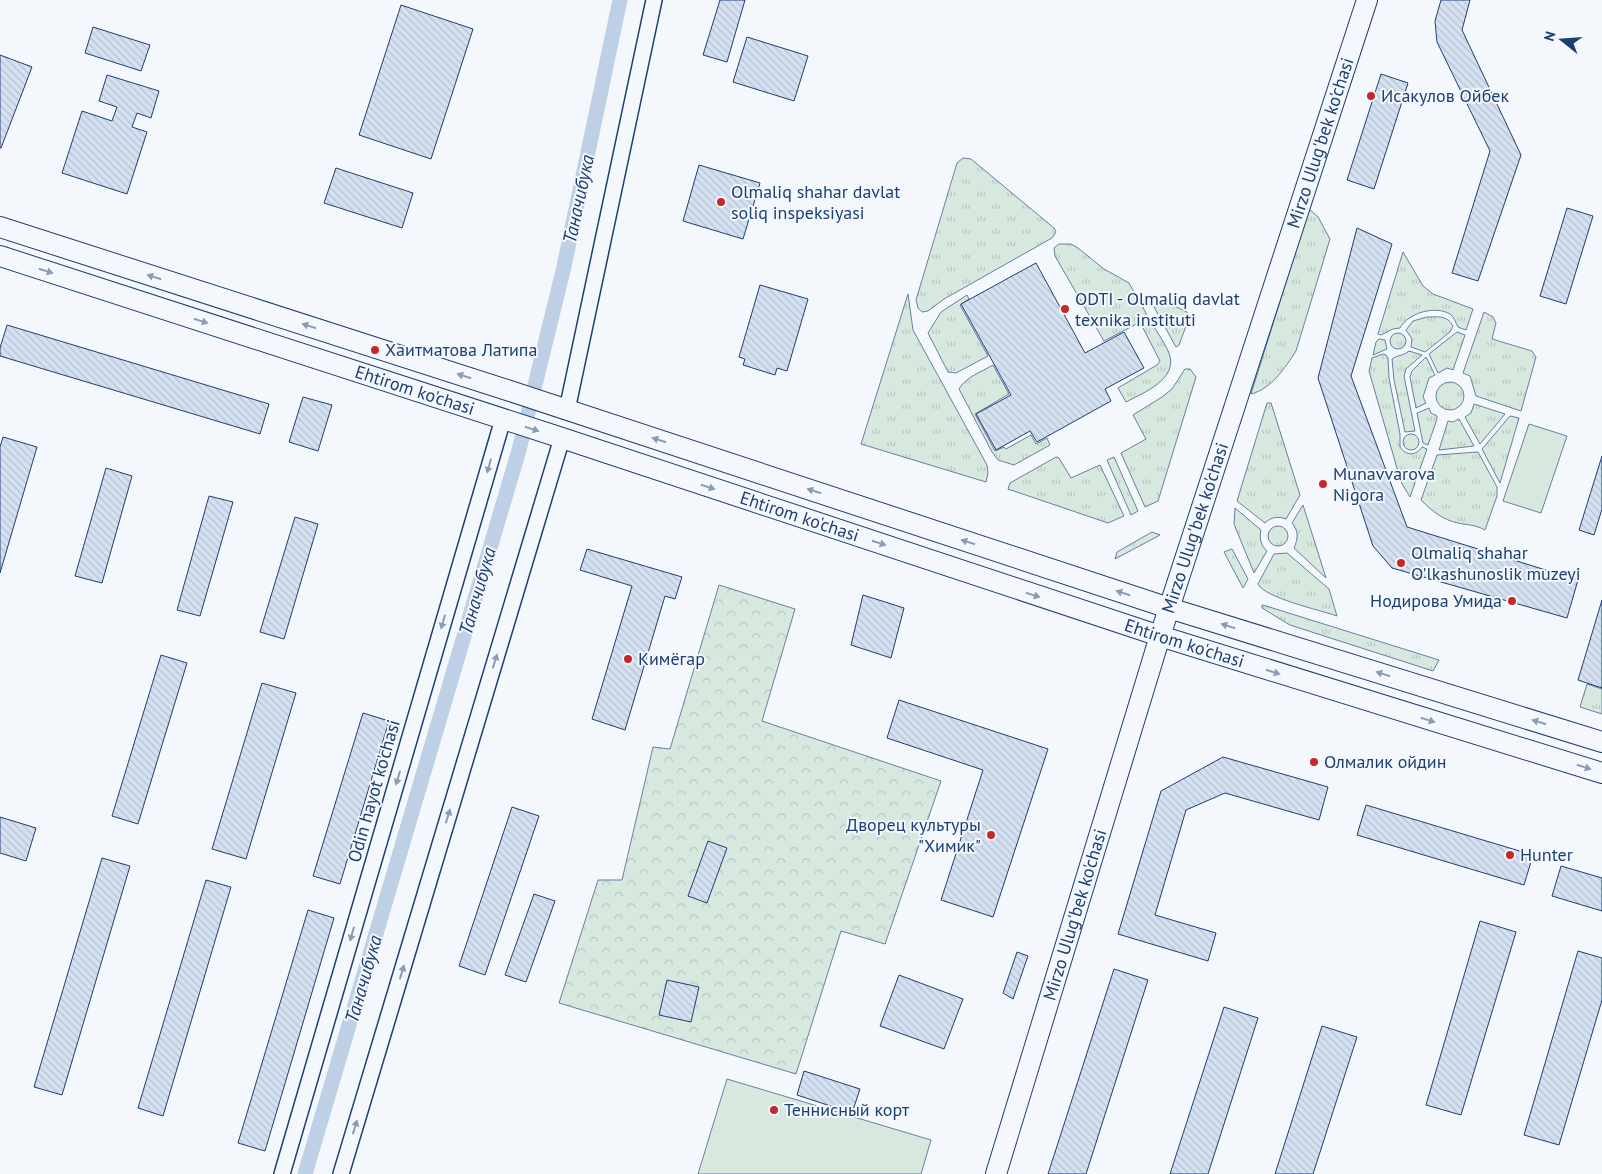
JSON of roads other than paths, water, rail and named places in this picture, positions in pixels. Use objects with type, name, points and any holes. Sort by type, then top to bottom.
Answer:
[{"type":"main road","name":"Mirzo Ulug'bek ko'chasi","points":[[996,1174],[1160,636],[1367,0]]},
{"type":"main road","name":"Ehtirom ko'chasi","points":[[0,227],[510,391],[1169,608],[1602,742]]},
{"type":"main road","name":"Ehtirom ko'chasi","points":[[0,256],[562,438],[1160,636],[1602,773]]},
{"type":"street","points":[[562,409],[654,0]]},
{"type":"street","name":"Odin hayot ko'chasi","points":[[282,1174],[503,419]]},
{"type":"street","points":[[341,1174],[562,438]]},
{"type":"waterway","name":"Таначибука","points":[[305,1174],[519,450],[563,271],[620,0]]},
{"type":"place","name":"Исакулов Ойбек","points":[[1371,96]]},
{"type":"place","name":"Olmaliq shahar davlat soliq inspeksiyasi","points":[[721,202]]},
{"type":"place","name":"ODTI - Olmaliq davlat texnika instituti","points":[[1065,309]]},
{"type":"place","name":"Хаитматова Латипа","points":[[375,350]]},
{"type":"place","name":"Munavvarova Nigora","points":[[1323,484]]},
{"type":"place","name":"Olmaliq shahar O'lkashunoslik muzeyi","points":[[1401,563]]},
{"type":"place","name":"Нодирова Умида","points":[[1512,601]]},
{"type":"place","name":"Кимёгар","points":[[628,659]]},
{"type":"place","name":"Олмалик ойдин","points":[[1314,762]]},
{"type":"place","name":"Дворец культуры \"Химик\"","points":[[991,835]]},
{"type":"place","name":"Hunter","points":[[1510,855]]},
{"type":"place","name":"Теннисный корт","points":[[774,1110]]}]
